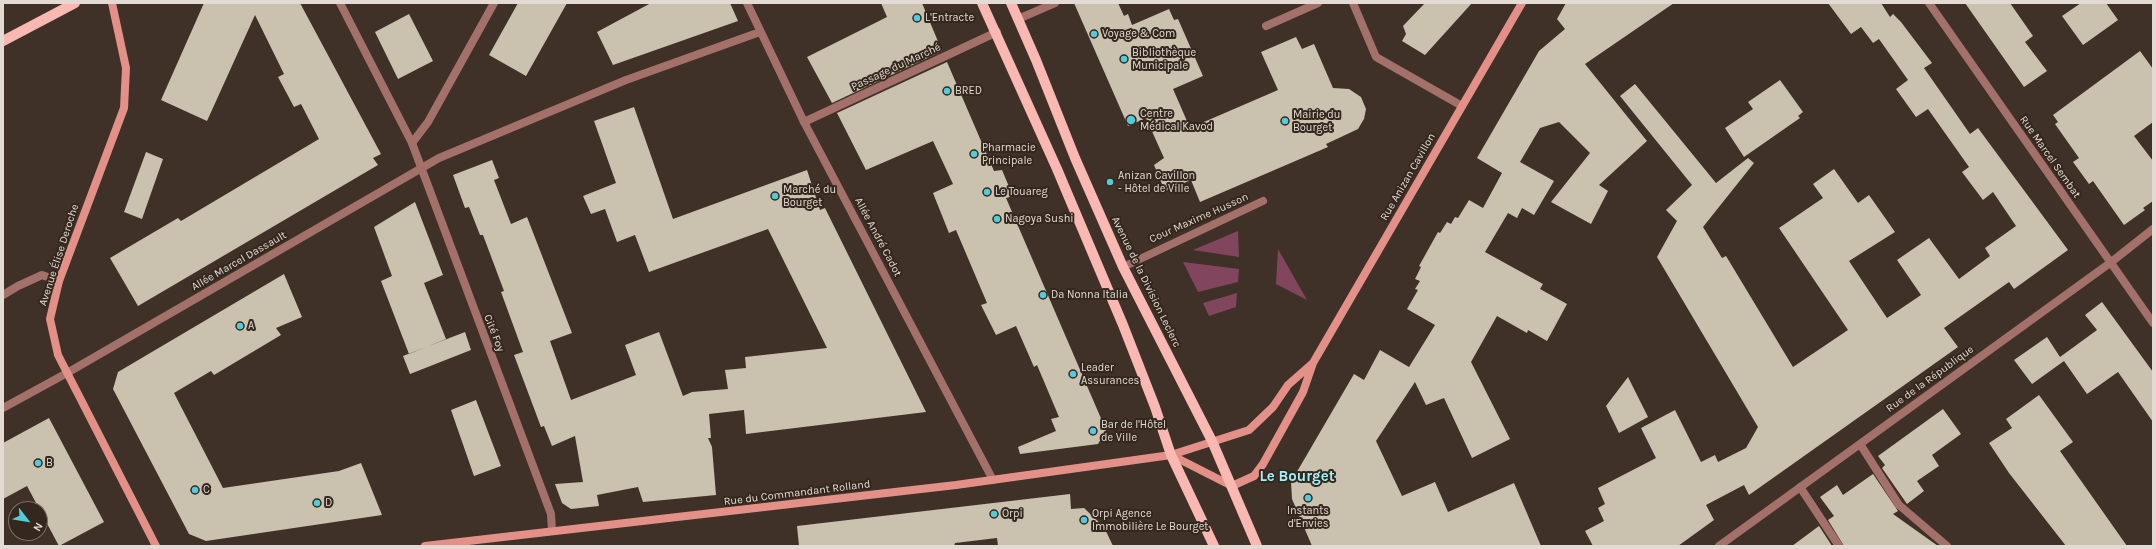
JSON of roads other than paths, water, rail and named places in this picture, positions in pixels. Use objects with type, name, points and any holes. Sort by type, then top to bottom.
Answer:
[{"type":"main road","points":[[3,41],[74,3]]},
{"type":"main road","points":[[982,3],[997,32],[1057,169],[1123,325],[1171,455],[1214,546]]},
{"type":"main road","name":"Avenue de la Division Leclerc","points":[[1011,3],[1075,158],[1123,267],[1212,442],[1257,546]]},
{"type":"street","name":"Avenue Élise Deroche","points":[[112,3],[126,68],[124,108],[59,281],[50,319],[58,355],[156,546]]},
{"type":"street","name":"Cité Foy","points":[[340,3],[412,144],[551,514],[552,531]]},
{"type":"street","points":[[412,144],[428,122],[494,3]]},
{"type":"street","name":"Allée André Cadot","points":[[747,3],[804,122],[993,480]]},
{"type":"street","points":[[1018,19],[1055,3]]},
{"type":"street","points":[[1266,26],[1318,3]]},
{"type":"street","points":[[1353,3],[1376,57],[1462,106]]},
{"type":"street","name":"Rue Anizan Cavillon","points":[[1232,486],[1254,476],[1263,464],[1303,392],[1313,363],[1522,3]]},
{"type":"street","name":"Rue Marcel Sembat","points":[[1929,3],[2153,323]]},
{"type":"street","name":"Allée Marcel Dassault","points":[[3,408],[68,373],[439,158],[626,80],[760,32]]},
{"type":"street","name":"Passage du Marché","points":[[804,122],[997,32]]},
{"type":"street","name":"Cour Maxime Husson","points":[[1123,267],[1263,201]]},
{"type":"street","name":"Rue de la République","points":[[1719,546],[2110,263],[2153,229]]},
{"type":"street","points":[[3,295],[18,286],[42,276],[59,281]]},
{"type":"street","name":"Rue Anizan Cavillon","points":[[1171,455],[1249,430],[1274,407],[1288,385],[1313,363]]},
{"type":"street","points":[[1860,444],[1899,505],[1947,546]]},
{"type":"street","points":[[1171,455],[1232,486]]},
{"type":"street","name":"Rue du Commandant Rolland","points":[[425,546],[993,480],[1171,455]]},
{"type":"street","points":[[1800,487],[1839,546]]},
{"type":"place","name":"L'Entracte","points":[[917,18]]},
{"type":"place","name":"Voyage & Com","points":[[1094,34]]},
{"type":"place","name":"Bibliothèque Municipale","points":[[1124,59]]},
{"type":"place","name":"BRED","points":[[947,91]]},
{"type":"place","name":"Centre Médical Kavod","points":[[1131,120]]},
{"type":"place","name":"Mairie du Bourget","points":[[1285,121]]},
{"type":"place","name":"Pharmacie Principale","points":[[974,154]]},
{"type":"place","name":"Anizan Cavillon - Hôtel de Ville","points":[[1110,182]]},
{"type":"place","name":"Le Touareg","points":[[987,192]]},
{"type":"place","name":"Marché du Bourget","points":[[775,196]]},
{"type":"place","name":"Nagoya Sushi","points":[[997,219]]},
{"type":"place","name":"Da Nonna Italia","points":[[1043,295]]},
{"type":"place","name":"A","points":[[240,326]]},
{"type":"place","name":"Leader Assurances","points":[[1073,374]]},
{"type":"place","name":"Bar de l'Hôtel de Ville","points":[[1093,431]]},
{"type":"place","name":"B","points":[[38,463]]},
{"type":"place","name":"C","points":[[195,490]]},
{"type":"place","name":"Instants d'Envies","points":[[1308,498]]},
{"type":"place","name":"D","points":[[317,503]]},
{"type":"place","name":"Orpi","points":[[994,514]]},
{"type":"place","name":"Orpi Agence Immobilière Le Bourget","points":[[1084,520]]},
{"type":"district","name":"Le Bourget","points":[[1297,477]]}]
